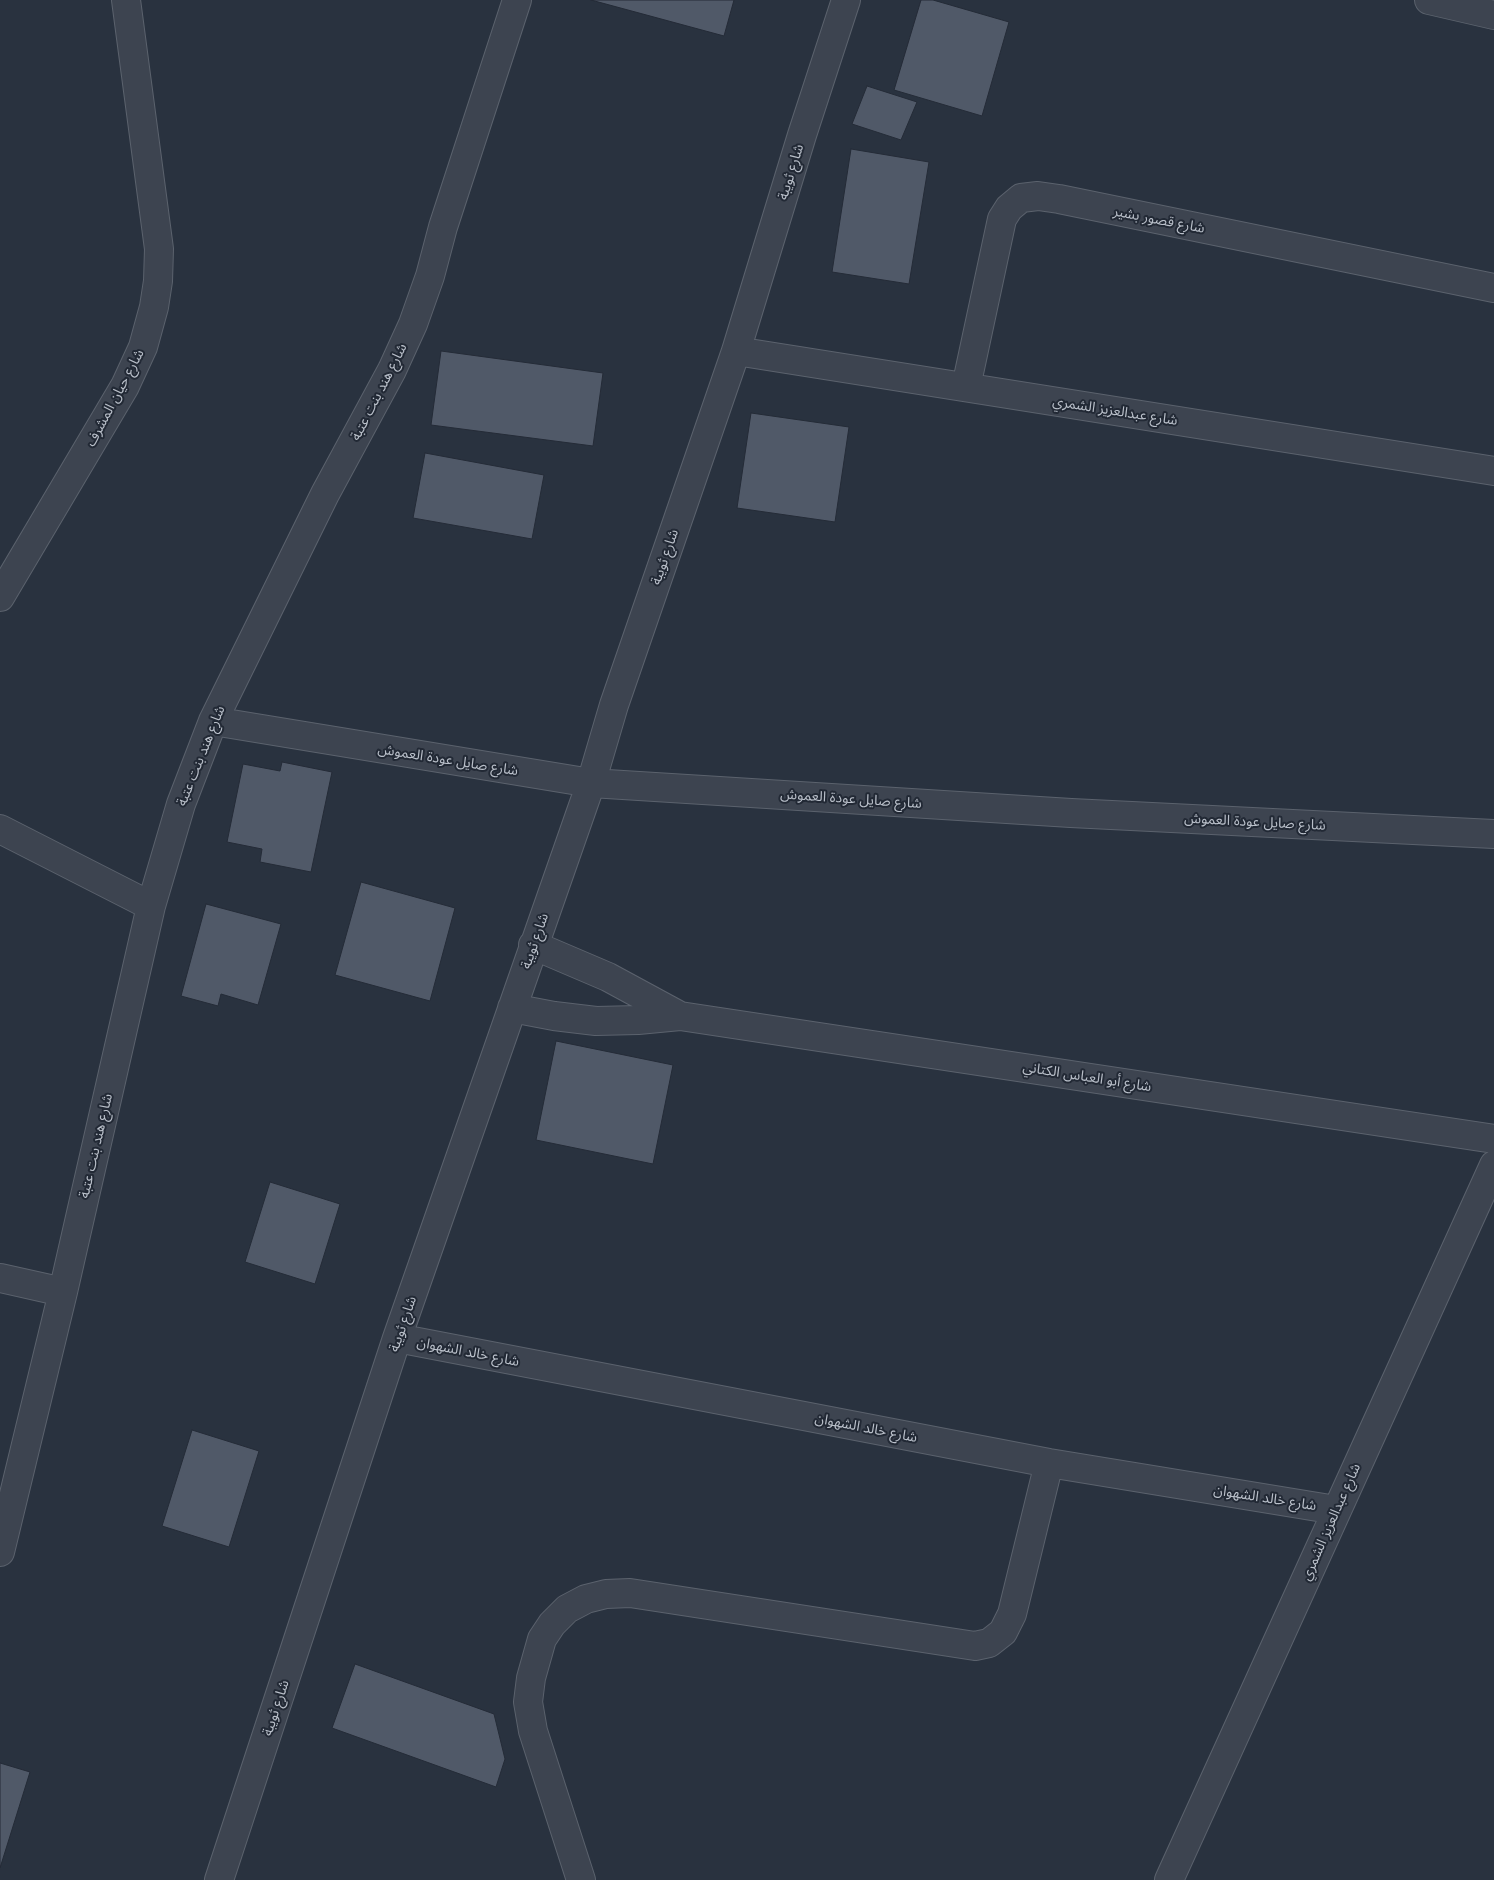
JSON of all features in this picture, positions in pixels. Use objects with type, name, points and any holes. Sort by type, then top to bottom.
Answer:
[{"type":"street","name":"شارع حيان المشرف","points":[[0,597],[125,386],[143,347],[154,307],[158,281],[159,249],[126,0]]},
{"type":"street","name":"شارع هند بنت عتبة","points":[[0,1552],[63,1292],[152,906],[181,804],[213,721],[325,494],[392,370],[413,324],[430,276],[443,227],[517,0]]},
{"type":"street","name":"شارع ثويبة","points":[[219,1880],[397,1338],[590,783],[614,705],[736,351],[802,135],[846,0]]},
{"type":"street","points":[[1430,0],[1494,15]]},
{"type":"street","name":"شارع قصور بشير","points":[[966,387],[1002,219],[1009,208],[1021,198],[1038,196],[1494,288]]},
{"type":"street","name":"شارع عبدالعزيز الشمري","points":[[736,351],[1494,471]]},
{"type":"street","name":"شارع صايل عودة العموش","points":[[213,721],[590,783],[1071,813],[1494,834]]},
{"type":"street","points":[[0,829],[152,906]]},
{"type":"street","name":"شارع أبو العباس الكتاني","points":[[534,945],[608,977],[680,1016]]},
{"type":"street","name":"شارع أبو العباس الكتاني","points":[[512,1008],[554,1016],[596,1020],[638,1020],[680,1016],[1494,1139]]},
{"type":"street","name":"شارع عبدالعزيز الشمري","points":[[1169,1880],[1494,1164]]},
{"type":"street","points":[[0,1278],[63,1292]]},
{"type":"street","name":"شارع خالد الشهوان","points":[[397,1338],[1049,1463],[1336,1510]]},
{"type":"street","points":[[581,1880],[532,1731],[528,1702],[531,1678],[542,1639],[552,1624],[567,1609],[586,1599],[606,1594],[630,1593],[974,1646],[989,1643],[1003,1632],[1012,1614],[1049,1463]]},
{"type":"building","points":[[591,0],[734,0],[724,36]]},
{"type":"building","points":[[921,0],[933,0],[1009,22],[982,116],[894,90]]},
{"type":"building","points":[[867,86],[917,102],[901,140],[852,124]]},
{"type":"building","points":[[851,149],[929,162],[909,284],[832,272]]},
{"type":"building","points":[[441,351],[603,373],[593,446],[431,425]]},
{"type":"building","points":[[751,413],[849,427],[835,522],[737,508]]},
{"type":"building","points":[[425,453],[544,475],[532,539],[413,518]]},
{"type":"building","points":[[282,762],[332,772],[311,872],[260,862],[262,849],[227,842],[243,764],[280,771]]},
{"type":"building","points":[[361,882],[455,908],[430,1001],[335,975]]},
{"type":"building","points":[[206,904],[281,924],[258,1005],[221,994],[218,1006],[181,996]]},
{"type":"building","points":[[556,1041],[673,1065],[653,1164],[536,1140]]},
{"type":"building","points":[[270,1182],[340,1204],[315,1284],[245,1262]]},
{"type":"building","points":[[192,1430],[259,1451],[229,1547],[162,1526]]},
{"type":"building","points":[[355,1664],[494,1714],[505,1759],[496,1787],[332,1728]]},
{"type":"building","points":[[0,1763],[30,1772],[0,1868]]}]
